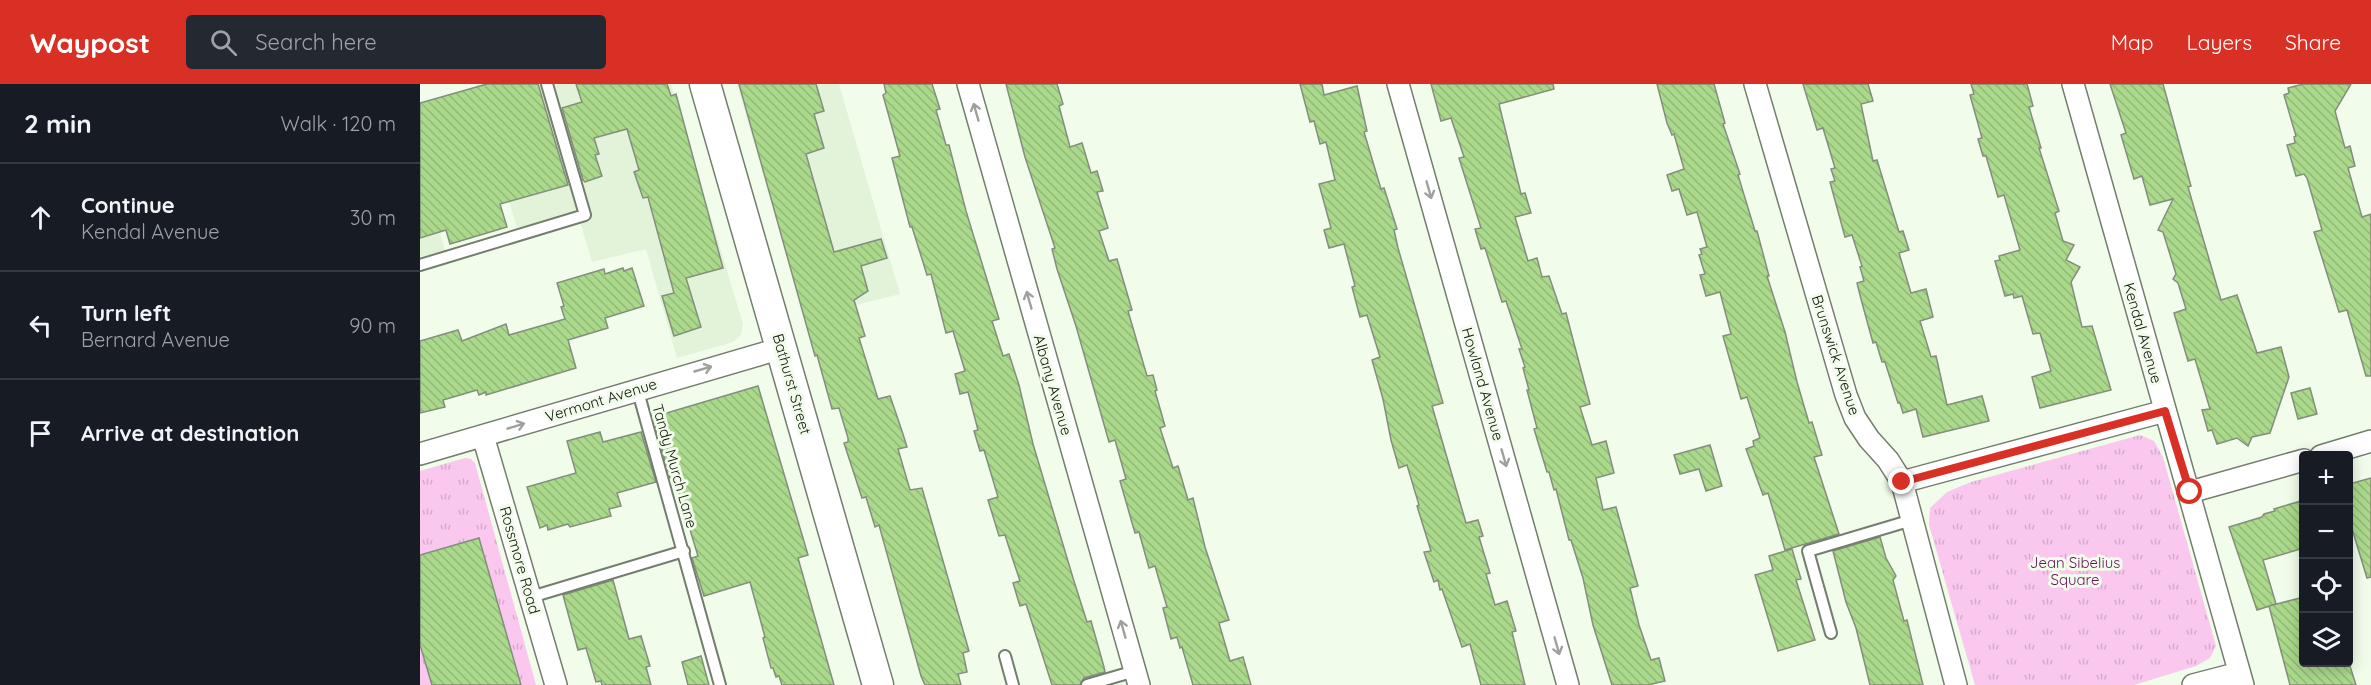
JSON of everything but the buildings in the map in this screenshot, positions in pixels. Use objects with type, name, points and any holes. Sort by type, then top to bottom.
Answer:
[{"type":"main road","name":"Bathurst Street","points":[[705,84],[878,685]]},
{"type":"street","name":"Albany Avenue","points":[[968,84],[1137,678]]},
{"type":"street","name":"Howland Avenue","points":[[1398,84],[1568,685]]},
{"type":"street","name":"Brunswick Avenue","points":[[1755,84],[1846,395],[1855,418],[1902,482],[1956,685]]},
{"type":"street","name":"Kendal Avenue","points":[[2073,84],[2241,679]]},
{"type":"street","name":"Vermont Avenue","points":[[420,454],[637,388],[782,348]]},
{"type":"street","points":[[1902,482],[2165,411]]},
{"type":"street","name":"Rossmore Road","points":[[483,436],[556,685]]},
{"type":"street","points":[[2338,451],[2371,441]]},
{"type":"street","points":[[2190,492],[2299,461]]},
{"type":"street","points":[[2193,685],[2241,679]]},
{"type":"lane","points":[[420,265],[585,214],[547,84]]},
{"type":"lane","name":"Tandy Murch Lane","points":[[637,388],[720,685]]},
{"type":"lane","points":[[1831,633],[1808,551],[1912,520]]},
{"type":"lane","name":"Tandy Murch Lane","points":[[531,597],[684,551]]},
{"type":"lane","points":[[1005,656],[1013,685]]},
{"type":"lane","points":[[1087,685],[1137,678]]},
{"type":"shaded area","points":[[482,84],[671,84],[743,324],[741,335],[733,342],[677,358],[646,249],[592,262],[580,222],[520,239],[476,86]]},
{"type":"shaded area","points":[[737,84],[839,84],[900,294],[805,318]]},
{"type":"shaded area","points":[[420,169],[446,253],[420,260]]},
{"type":"green space","name":"Jean Sibelius Square","points":[[2140,435],[2154,441],[2163,457],[2216,646],[2210,658],[2196,666],[2134,685],[1975,685],[1929,525],[1930,508],[1947,492],[1971,482]]},
{"type":"green space","points":[[465,458],[475,463],[536,685],[420,685],[420,471]]},
{"type":"route","points":[[1902,482],[2165,411],[2190,492]]}]
